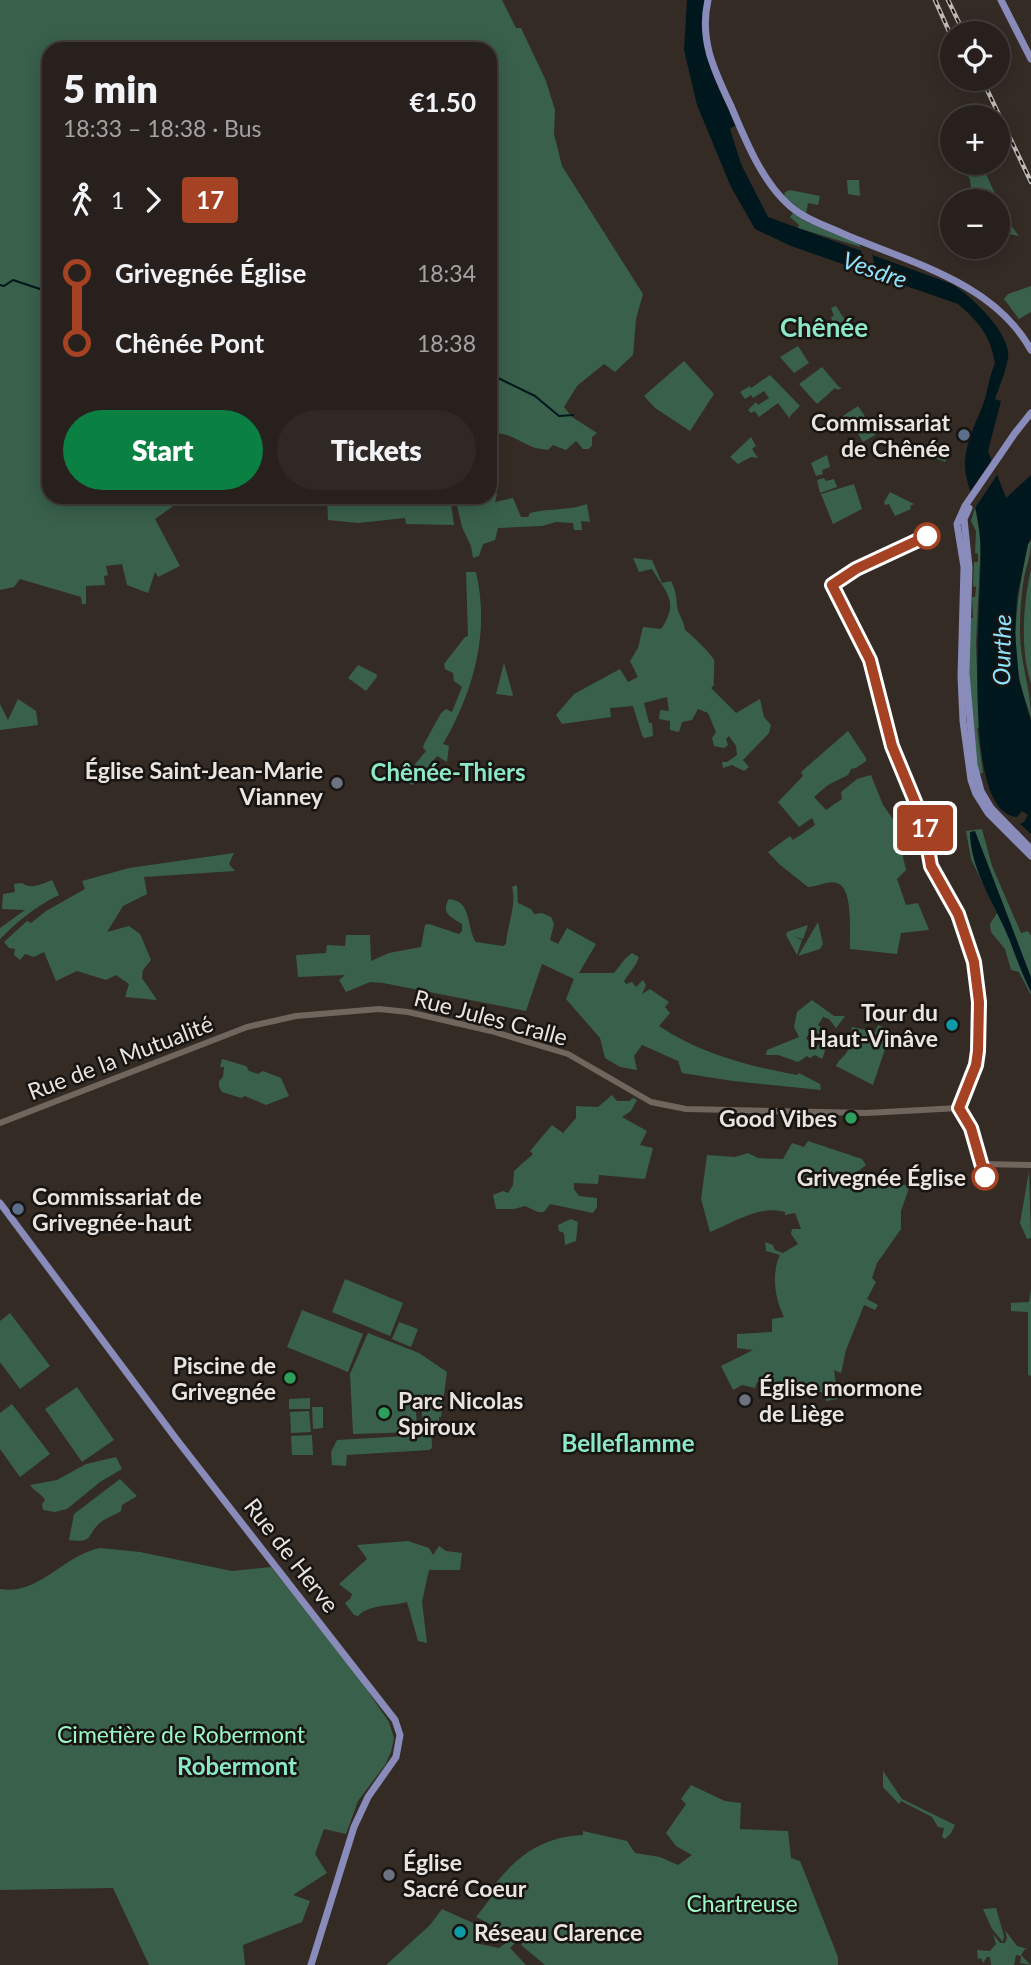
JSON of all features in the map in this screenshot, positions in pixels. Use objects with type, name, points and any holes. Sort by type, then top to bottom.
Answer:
[{"type":"main road","points":[[708,0],[704,25],[710,62],[761,169],[790,207],[806,218],[954,280],[1002,310],[1031,350]]},
{"type":"main road","points":[[1001,0],[1031,59]]},
{"type":"main road","points":[[1031,413],[961,513],[957,524],[964,567],[961,676],[971,780],[982,805],[1031,856]]},
{"type":"main road","points":[[994,466],[1031,421]]},
{"type":"main road","points":[[972,500],[964,519],[969,567],[966,673],[974,765],[981,792],[990,808],[1031,849]]},
{"type":"main road","name":"Rue de Herve","points":[[0,1203],[177,1440],[395,1720],[400,1735],[396,1757],[375,1786],[354,1827],[311,1965]]},
{"type":"street","name":"Rue Jules Cralle","points":[[254,1025],[294,1016],[379,1009],[408,1012],[491,1031],[568,1054],[651,1102],[687,1109],[879,1113],[959,1108],[971,1128],[981,1164],[1031,1165]]},
{"type":"street","name":"Rue de la Mutualité","points":[[0,1123],[193,1046],[254,1025]]},
{"type":"green space","points":[[0,0],[502,0],[516,28],[521,28],[546,81],[555,110],[554,134],[562,166],[643,294],[636,319],[633,355],[615,372],[604,364],[577,386],[564,407],[572,417],[597,433],[592,437],[592,446],[583,449],[576,441],[566,450],[553,445],[548,450],[497,433],[497,42],[42,42],[42,504],[176,504],[155,519],[180,566],[158,577],[155,572],[148,593],[127,585],[122,564],[106,566],[108,575],[104,576],[105,585],[86,586],[86,604],[82,604],[81,597],[20,579],[14,587],[0,590]]},
{"type":"green space","points":[[968,175],[986,175],[993,189],[971,189]]},
{"type":"green space","points":[[847,180],[859,180],[860,196],[848,194]]},
{"type":"green space","points":[[790,190],[820,196],[818,205],[808,203],[806,214],[784,196],[785,192]]},
{"type":"green space","points":[[793,213],[809,223],[858,243],[861,247],[798,228],[799,225],[790,217]]},
{"type":"green space","points":[[1010,225],[1019,236],[1010,234]]},
{"type":"green space","points":[[1031,286],[1031,312],[1019,319],[1004,299],[1008,294]]},
{"type":"green space","points":[[836,306],[845,320],[821,335],[813,327],[832,321],[831,317],[834,316],[831,308]]},
{"type":"green space","points":[[798,346],[809,363],[794,373],[780,357]]},
{"type":"green space","points":[[684,361],[714,394],[690,431],[655,408],[644,396]]},
{"type":"green space","points":[[822,367],[839,387],[842,387],[838,390],[835,388],[817,404],[799,384]]},
{"type":"green space","points":[[770,375],[800,406],[790,419],[778,403],[759,417],[755,411],[751,413],[748,410],[756,402],[758,405],[769,398],[764,391],[753,398],[751,395],[745,399],[740,392]]},
{"type":"green space","points":[[858,406],[875,431],[875,435],[863,442],[848,417],[845,419],[843,416]]},
{"type":"green space","points":[[751,437],[756,446],[752,449],[758,458],[751,457],[738,464],[730,457]]},
{"type":"green space","points":[[936,442],[947,450],[945,462],[917,450]]},
{"type":"green space","points":[[827,455],[830,467],[822,470],[823,474],[816,476],[811,463]]},
{"type":"green space","points":[[824,478],[826,481],[834,479],[837,487],[820,493],[817,480]]},
{"type":"green space","points":[[854,484],[862,509],[833,524],[821,494]]},
{"type":"green space","points":[[890,492],[914,504],[910,506],[911,509],[895,516],[889,504],[885,505],[884,502]]},
{"type":"green space","points":[[513,498],[521,517],[528,517],[530,513],[537,511],[587,504],[590,522],[581,521],[582,530],[574,530],[573,523],[556,522],[542,526],[498,528],[495,540],[483,544],[479,556],[473,558],[471,546],[462,527],[457,504],[497,504],[497,502]]},
{"type":"green space","points":[[327,504],[451,504],[454,525],[406,524],[405,518],[358,523],[328,520]]},
{"type":"green space","points":[[975,507],[981,540],[976,643],[977,728],[983,773],[979,774],[969,677],[972,597],[975,597],[976,587],[973,586],[974,562],[978,562],[978,554],[975,553],[976,531],[971,521]]},
{"type":"green space","points":[[1031,541],[1023,588],[1020,633],[1031,718],[1017,664],[1016,629],[1022,578],[1028,544]]},
{"type":"green space","points":[[633,558],[652,560],[662,583],[671,581],[685,630],[714,660],[714,685],[711,688],[736,713],[760,699],[764,717],[771,725],[769,733],[743,760],[749,767],[744,771],[732,765],[723,768],[722,762],[727,762],[737,755],[736,746],[729,736],[726,739],[728,745],[724,748],[714,746],[712,738],[716,732],[708,713],[698,709],[692,720],[682,722],[679,732],[670,730],[670,721],[659,719],[660,710],[669,711],[667,697],[644,703],[649,723],[652,723],[653,736],[644,738],[633,706],[610,708],[611,717],[562,724],[556,715],[574,694],[620,669],[628,682],[638,677],[630,661],[638,648],[643,627],[661,629],[667,619],[670,604],[666,591],[652,569],[639,572]]},
{"type":"green space","points":[[1031,569],[1031,684],[1025,656],[1024,627]]},
{"type":"green space","points":[[466,572],[476,572],[480,594],[480,639],[471,682],[443,744],[449,746],[447,762],[437,756],[413,785],[402,780],[426,751],[424,744],[441,713],[446,709],[452,712],[462,687],[454,681],[453,673],[445,669],[444,664],[468,636]]},
{"type":"green space","points":[[504,663],[513,695],[512,696],[496,694]]},
{"type":"green space","points":[[358,665],[377,677],[366,691],[348,678]]},
{"type":"green space","points":[[18,699],[36,711],[38,725],[0,730],[0,704],[8,720]]},
{"type":"green space","points":[[848,731],[866,761],[814,797],[826,810],[842,799],[841,792],[857,779],[871,775],[883,805],[895,822],[906,870],[897,879],[906,905],[918,903],[929,930],[901,933],[897,954],[850,949],[848,902],[842,887],[834,882],[808,887],[768,852],[790,836],[793,840],[815,825],[812,818],[799,827],[778,802],[803,776],[801,772]]},
{"type":"green space","points":[[982,829],[992,866],[1021,933],[1028,931],[1031,936],[1031,995],[1019,972],[1011,970],[1005,949],[991,932],[990,924],[997,913],[971,859],[966,831]]},
{"type":"green space","points":[[234,853],[229,864],[235,871],[144,877],[147,894],[123,906],[107,932],[129,926],[140,934],[151,960],[143,970],[142,978],[157,1000],[125,997],[129,984],[116,975],[106,980],[77,971],[56,981],[44,952],[34,957],[25,954],[20,960],[14,955],[15,949],[9,948],[4,942],[27,921],[31,923],[46,911],[85,889],[82,881],[129,868]]},
{"type":"green space","points":[[52,880],[59,895],[28,914],[0,939],[0,928],[25,910],[2,909],[3,894],[15,892],[14,884],[33,886]]},
{"type":"green space","points":[[517,885],[518,903],[531,909],[534,914],[542,913],[551,917],[554,924],[550,940],[558,944],[567,928],[596,944],[579,973],[614,973],[632,953],[639,957],[624,981],[626,984],[632,982],[636,987],[643,980],[646,985],[642,994],[650,989],[669,1002],[665,1007],[670,1013],[659,1026],[691,1044],[725,1058],[797,1075],[799,1073],[820,1084],[821,1090],[682,1073],[678,1061],[642,1045],[634,1056],[637,1070],[620,1067],[605,1058],[600,1038],[566,999],[574,979],[542,964],[526,1011],[383,983],[370,982],[346,992],[339,980],[345,975],[298,977],[296,955],[326,953],[327,945],[345,946],[346,935],[370,935],[371,961],[389,953],[421,947],[425,925],[459,934],[462,924],[447,912],[449,899],[462,905],[476,942],[503,946],[506,944],[513,908],[512,887]]},
{"type":"green space","points":[[818,922],[823,944],[820,949],[798,956]]},
{"type":"green space","points":[[808,925],[803,939],[793,936],[802,940],[797,955],[786,935],[787,932]]},
{"type":"green space","points":[[812,1000],[834,1016],[845,1016],[836,1028],[829,1019],[823,1017],[818,1025],[825,1034],[810,1033],[806,1038],[813,1048],[822,1043],[827,1045],[822,1059],[815,1055],[810,1058],[807,1056],[798,1062],[778,1055],[766,1055],[767,1050],[799,1037],[794,1027],[797,1012]]},
{"type":"green space","points":[[878,1025],[891,1031],[873,1085],[836,1066],[846,1054],[852,1027],[875,1032]]},
{"type":"green space","points":[[222,1059],[246,1066],[249,1071],[258,1074],[263,1071],[281,1078],[289,1096],[266,1105],[245,1096],[241,1098],[222,1092],[219,1081],[223,1077],[224,1067],[220,1067]]},
{"type":"green space","points":[[612,1095],[617,1101],[629,1101],[633,1098],[637,1100],[631,1111],[622,1117],[647,1131],[640,1145],[653,1148],[645,1179],[599,1175],[598,1184],[574,1183],[574,1189],[579,1196],[597,1198],[597,1207],[593,1213],[550,1204],[544,1212],[525,1206],[496,1209],[493,1195],[503,1191],[508,1193],[513,1185],[514,1171],[533,1154],[530,1151],[552,1125],[563,1133],[576,1118],[576,1106],[598,1107]]},
{"type":"green space","points":[[808,1141],[862,1159],[866,1165],[857,1172],[862,1177],[902,1179],[902,1185],[910,1185],[901,1211],[901,1229],[877,1263],[872,1278],[876,1282],[867,1299],[878,1305],[875,1310],[864,1305],[846,1350],[841,1373],[834,1370],[838,1399],[826,1401],[824,1393],[801,1387],[796,1392],[777,1389],[772,1393],[772,1387],[757,1382],[755,1388],[742,1385],[733,1390],[721,1366],[753,1350],[737,1348],[737,1334],[772,1332],[772,1319],[784,1317],[775,1286],[780,1255],[766,1251],[765,1242],[783,1253],[798,1244],[791,1234],[792,1229],[801,1229],[795,1213],[785,1215],[785,1212],[775,1210],[747,1216],[710,1232],[701,1199],[707,1155],[735,1157],[748,1153],[758,1158],[783,1159],[792,1143],[804,1147]]},
{"type":"green space","points":[[1029,1171],[1031,1238],[1027,1239],[1020,1223]]},
{"type":"green space","points":[[571,1219],[578,1222],[576,1241],[565,1245],[564,1233],[559,1231],[558,1225]]},
{"type":"green space","points":[[345,1279],[403,1303],[390,1336],[332,1312]]},
{"type":"green space","points":[[1031,1289],[1031,1376],[1028,1375],[1028,1312],[1011,1311],[1011,1303],[1029,1302]]},
{"type":"green space","points":[[302,1310],[363,1334],[348,1372],[287,1347]]},
{"type":"green space","points":[[10,1313],[50,1366],[20,1389],[0,1362],[0,1321]]},
{"type":"green space","points":[[399,1322],[418,1329],[411,1347],[392,1339]]},
{"type":"green space","points":[[368,1333],[419,1353],[447,1372],[441,1417],[439,1422],[431,1423],[432,1448],[429,1450],[347,1455],[346,1466],[332,1465],[331,1452],[337,1440],[424,1435],[420,1395],[414,1395],[418,1432],[353,1434],[350,1374]]},
{"type":"green space","points":[[77,1387],[114,1440],[82,1462],[45,1409]]},
{"type":"green space","points":[[310,1398],[310,1409],[289,1409],[289,1399]]},
{"type":"green space","points":[[12,1404],[50,1454],[20,1477],[0,1449],[0,1413]]},
{"type":"green space","points":[[312,1407],[323,1407],[323,1428],[313,1429]]},
{"type":"green space","points":[[309,1411],[311,1432],[291,1433],[290,1412]]},
{"type":"green space","points":[[312,1435],[313,1455],[292,1455],[291,1436]]},
{"type":"green space","points":[[116,1457],[122,1469],[100,1482],[67,1509],[55,1512],[43,1510],[42,1504],[45,1500],[30,1485],[57,1480],[86,1464]]},
{"type":"green space","points":[[120,1479],[137,1496],[122,1505],[121,1511],[96,1526],[87,1539],[69,1540],[74,1514]]},
{"type":"green space","points":[[408,1541],[429,1548],[433,1555],[439,1546],[446,1551],[462,1553],[460,1570],[429,1570],[422,1602],[427,1643],[418,1641],[407,1602],[375,1607],[358,1616],[354,1615],[345,1603],[352,1594],[339,1584],[367,1559],[357,1545]]},
{"type":"green space","name":"Cimetière de Robermont","points":[[100,1548],[140,1552],[232,1571],[271,1567],[358,1677],[389,1722],[394,1738],[391,1752],[385,1765],[358,1801],[346,1834],[324,1829],[315,1854],[327,1873],[293,1895],[310,1901],[302,1922],[243,1945],[245,1965],[149,1965],[113,1888],[0,1890],[0,1589],[27,1587],[75,1558]]},
{"type":"green space","points":[[883,1771],[902,1799],[955,1825],[945,1839],[942,1837],[944,1828],[938,1827],[932,1817],[901,1801],[899,1804],[883,1787]]},
{"type":"green space","name":"Chartreuse","points":[[691,1785],[725,1801],[741,1803],[740,1829],[788,1831],[791,1858],[800,1861],[838,1957],[838,1965],[545,1965],[521,1945],[523,1942],[519,1939],[510,1948],[526,1965],[386,1965],[430,1925],[442,1909],[482,1927],[483,1933],[477,1938],[479,1944],[499,1948],[506,1943],[500,1929],[476,1917],[490,1899],[486,1896],[516,1861],[553,1840],[583,1835],[583,1831],[627,1841],[635,1853],[660,1857],[678,1865],[692,1855],[676,1846],[666,1833],[686,1804],[681,1799]]},
{"type":"green space","points":[[996,1908],[1004,1936],[1003,1942],[992,1929],[983,1909]]},
{"type":"green space","points":[[1005,1930],[1017,1946],[1028,1949],[1021,1955],[1031,1965],[1020,1963],[1021,1956],[1016,1955],[1014,1965],[991,1965],[990,1957],[983,1963],[981,1958],[978,1959],[977,1950],[990,1951],[996,1944],[993,1934],[1000,1943],[1005,1943]]},
{"type":"water","points":[[687,0],[705,0],[705,49],[736,125],[730,129],[741,164],[768,217],[952,284],[986,313],[1005,342],[1007,361],[995,399],[1001,401],[988,451],[1006,498],[1031,475],[1031,538],[1017,597],[1015,632],[1019,680],[1031,721],[1031,834],[1020,824],[1028,815],[1022,811],[1017,817],[998,806],[986,778],[980,739],[980,539],[965,460],[970,436],[985,399],[995,363],[990,344],[978,323],[958,304],[791,246],[755,229],[731,187],[697,105],[684,50]]},
{"type":"water","points":[[975,831],[1031,977],[1031,992],[974,860],[970,832]]},
{"type":"pier","points":[[861,249],[872,253],[877,278],[865,274]]},
{"type":"pier","points":[[992,460],[997,475],[975,508],[969,493]]},
{"type":"waterway","points":[[0,285],[4,286],[13,280],[42,291]]},
{"type":"waterway","points":[[497,377],[535,396],[559,416],[573,415]]},
{"type":"railway","points":[[935,0],[944,21]]},
{"type":"railway","points":[[948,0],[958,21]]},
{"type":"railway","points":[[988,91],[1031,182]]},
{"type":"bus line","name":"17","points":[[927,536],[856,569],[832,585],[870,660],[892,746],[923,821],[931,866],[958,914],[974,962],[979,1002],[978,1051],[976,1065],[959,1108],[971,1128],[985,1177]]},
{"type":"place","name":"Commissariat de Chênée","points":[[964,435]]},
{"type":"place","name":"Église Saint-Jean-Marie Vianney","points":[[337,783]]},
{"type":"place","name":"Tour du Haut-Vinâve","points":[[952,1025]]},
{"type":"place","name":"Good Vibes","points":[[851,1118]]},
{"type":"place","name":"Grivegnée Église","points":[[985,1177]]},
{"type":"place","name":"Commissariat de Grivegnée-haut","points":[[18,1209]]},
{"type":"place","name":"Piscine de Grivegnée","points":[[290,1378]]},
{"type":"place","name":"Église mormone de Liège","points":[[745,1400]]},
{"type":"place","name":"Parc Nicolas Spiroux","points":[[384,1413]]},
{"type":"place","name":"Église Sacré Coeur","points":[[389,1875]]},
{"type":"place","name":"Réseau Clarence","points":[[460,1932]]},
{"type":"district","name":"Chênée","points":[[824,327]]},
{"type":"district","name":"Chênée-Thiers","points":[[448,771]]},
{"type":"district","name":"Belleflamme","points":[[628,1442]]},
{"type":"district","name":"Robermont","points":[[237,1765]]},
{"type":"water label","name":"Vesdre","points":[[875,269]]},
{"type":"water label","name":"Ourthe","points":[[1001,650]]}]
